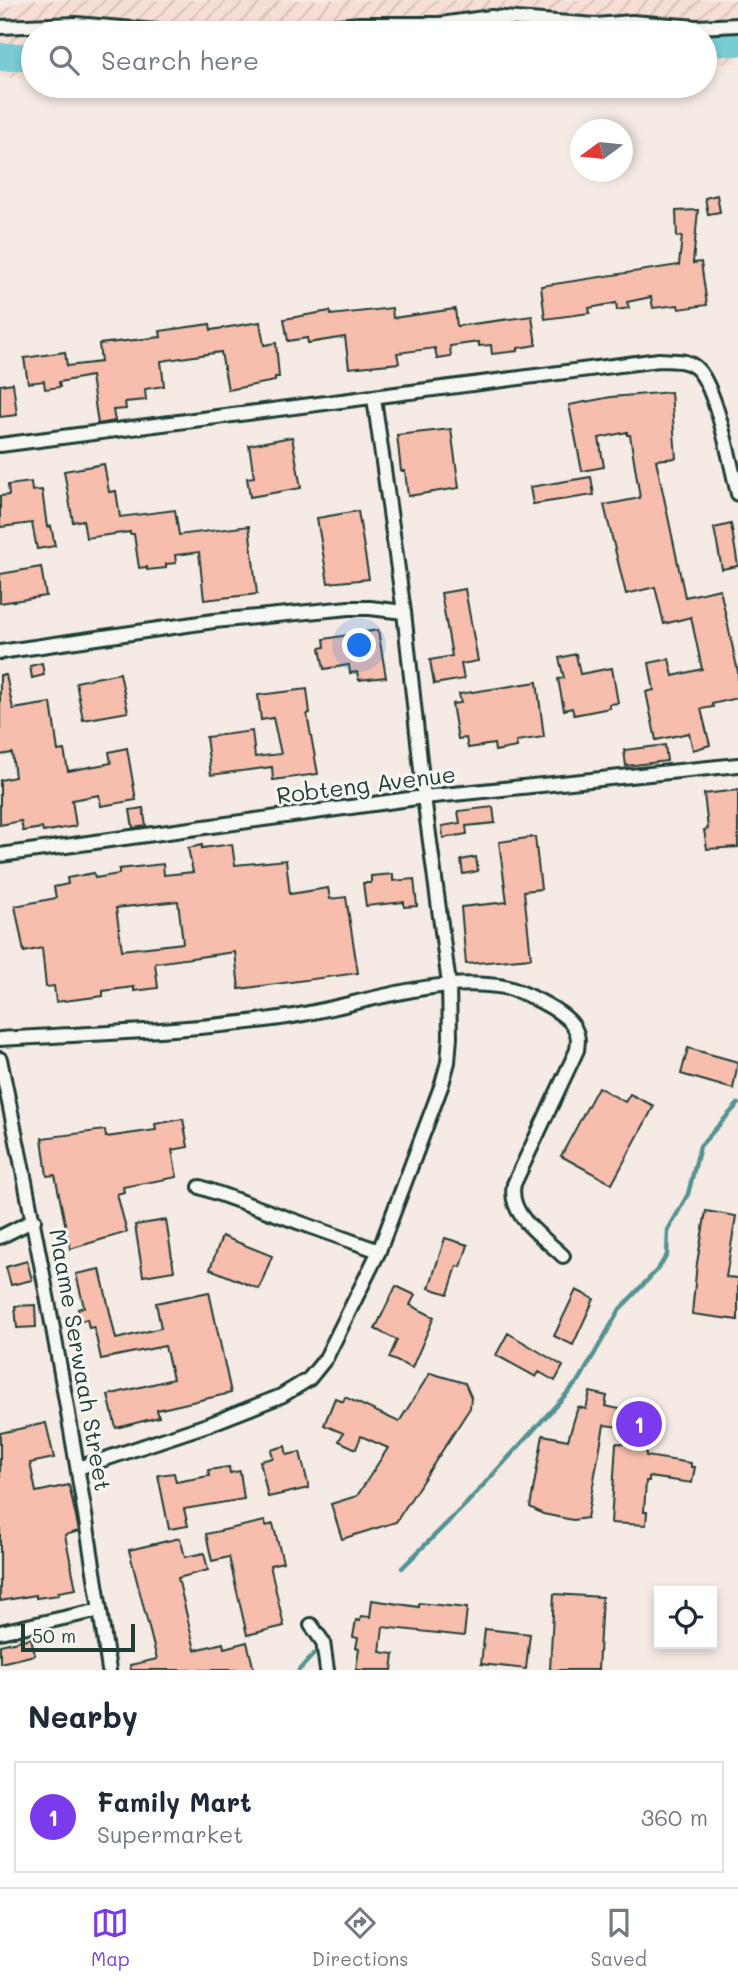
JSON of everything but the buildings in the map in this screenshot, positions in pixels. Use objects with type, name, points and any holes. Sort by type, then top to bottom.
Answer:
[{"type":"street","points":[[462,21],[491,17],[544,21]]},
{"type":"street","points":[[717,26],[738,25]]},
{"type":"street","points":[[0,27],[21,26]]},
{"type":"street","points":[[0,445],[659,360],[685,362],[696,368],[712,395],[738,494]]},
{"type":"street","points":[[78,1468],[210,1424],[281,1396],[309,1379],[326,1358],[379,1251],[442,1084],[448,1062],[450,1037],[449,984],[424,797],[404,612],[374,398]]},
{"type":"street","points":[[0,652],[214,621],[349,608],[404,612]]},
{"type":"street","name":"Robteng Avenue","points":[[0,855],[424,797],[738,765]]},
{"type":"street","points":[[0,1039],[256,1021],[320,1011],[449,984],[510,988],[524,993],[567,1019],[575,1027],[578,1038],[577,1050],[514,1184],[512,1195],[519,1214],[563,1256]]},
{"type":"street","name":"Maame Serwaah Street","points":[[0,1059],[34,1220],[78,1468],[109,1670]]},
{"type":"street","points":[[200,1187],[379,1251]]},
{"type":"street","points":[[0,1237],[34,1220]]},
{"type":"street","points":[[0,1632],[100,1610]]},
{"type":"street","points":[[311,1625],[323,1643],[327,1670]]},
{"type":"shaded area","points":[[26,0],[738,0],[738,63],[717,64],[717,21],[21,21],[21,78],[0,77],[0,9]]},
{"type":"waterway","points":[[717,42],[738,42]]},
{"type":"waterway","points":[[0,57],[21,57]]},
{"type":"waterway","points":[[402,1568],[467,1503],[580,1379],[620,1309],[658,1269],[667,1255],[668,1230],[688,1194],[700,1146],[738,1104]]},
{"type":"waterway","points":[[299,1670],[314,1654]]},
{"type":"place","name":"Family Mart","points":[[639,1424]]}]
